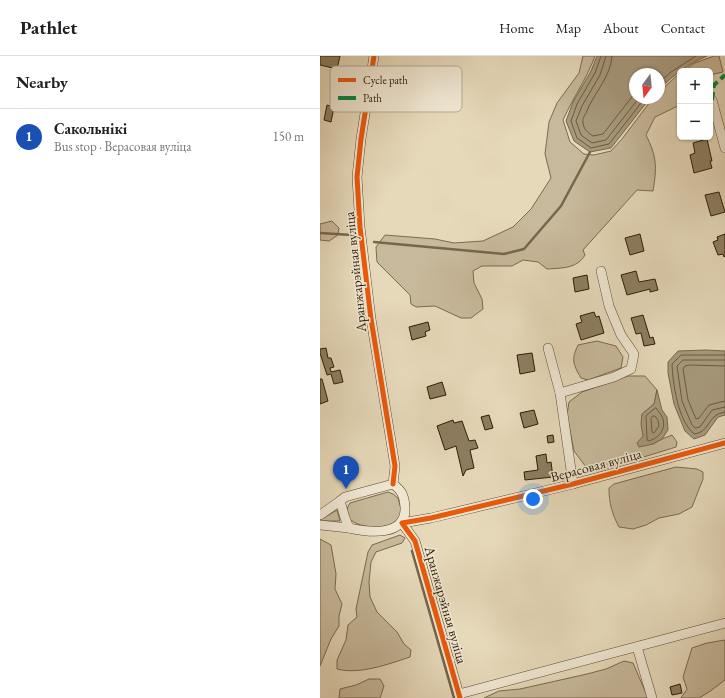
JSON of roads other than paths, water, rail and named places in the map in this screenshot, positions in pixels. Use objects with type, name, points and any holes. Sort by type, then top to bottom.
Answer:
[{"type":"street","name":"Аранжарэйная вуліца","points":[[372,66],[374,56]]},
{"type":"street","points":[[713,104],[725,148]]},
{"type":"street","name":"Аранжарэйная вуліца","points":[[365,112],[361,139],[358,177],[360,227],[371,319],[395,466],[393,484]]},
{"type":"street","points":[[560,392],[614,377],[631,369],[634,354],[621,335],[609,306],[601,271]]},
{"type":"street","points":[[548,348],[560,392],[573,484]]},
{"type":"street","name":"Верасовая вуліца","points":[[320,525],[368,532],[393,529],[402,523],[431,518],[573,484],[725,443]]},
{"type":"street","points":[[320,515],[345,497],[393,484],[401,490],[405,500],[406,511],[402,523]]},
{"type":"street","points":[[340,501],[348,528]]},
{"type":"street","name":"Аранжарэйная вуліца","points":[[402,523],[415,541],[460,696]]},
{"type":"street","points":[[460,696],[725,623]]},
{"type":"street","points":[[637,647],[652,698]]},
{"type":"water","points":[[597,56],[707,56],[685,68],[677,68],[677,74],[665,84],[665,68],[629,68],[629,104],[645,104],[611,148],[590,152],[574,141],[566,121],[573,102],[591,71]]},
{"type":"water","points":[[678,351],[725,351],[725,415],[718,417],[705,435],[694,439],[685,431],[674,404],[668,373],[668,362]]},
{"type":"water","points":[[657,390],[662,410],[667,417],[668,430],[662,439],[653,444],[639,447],[637,443],[643,436],[641,424],[642,414],[654,404]]},
{"type":"waterway","points":[[374,242],[504,254],[524,249],[561,206],[590,152]]},
{"type":"waterway","points":[[320,233],[352,235]]},
{"type":"waterway","points":[[412,551],[454,698]]},
{"type":"place","name":"Сакольнікі","points":[[346,489]]}]
